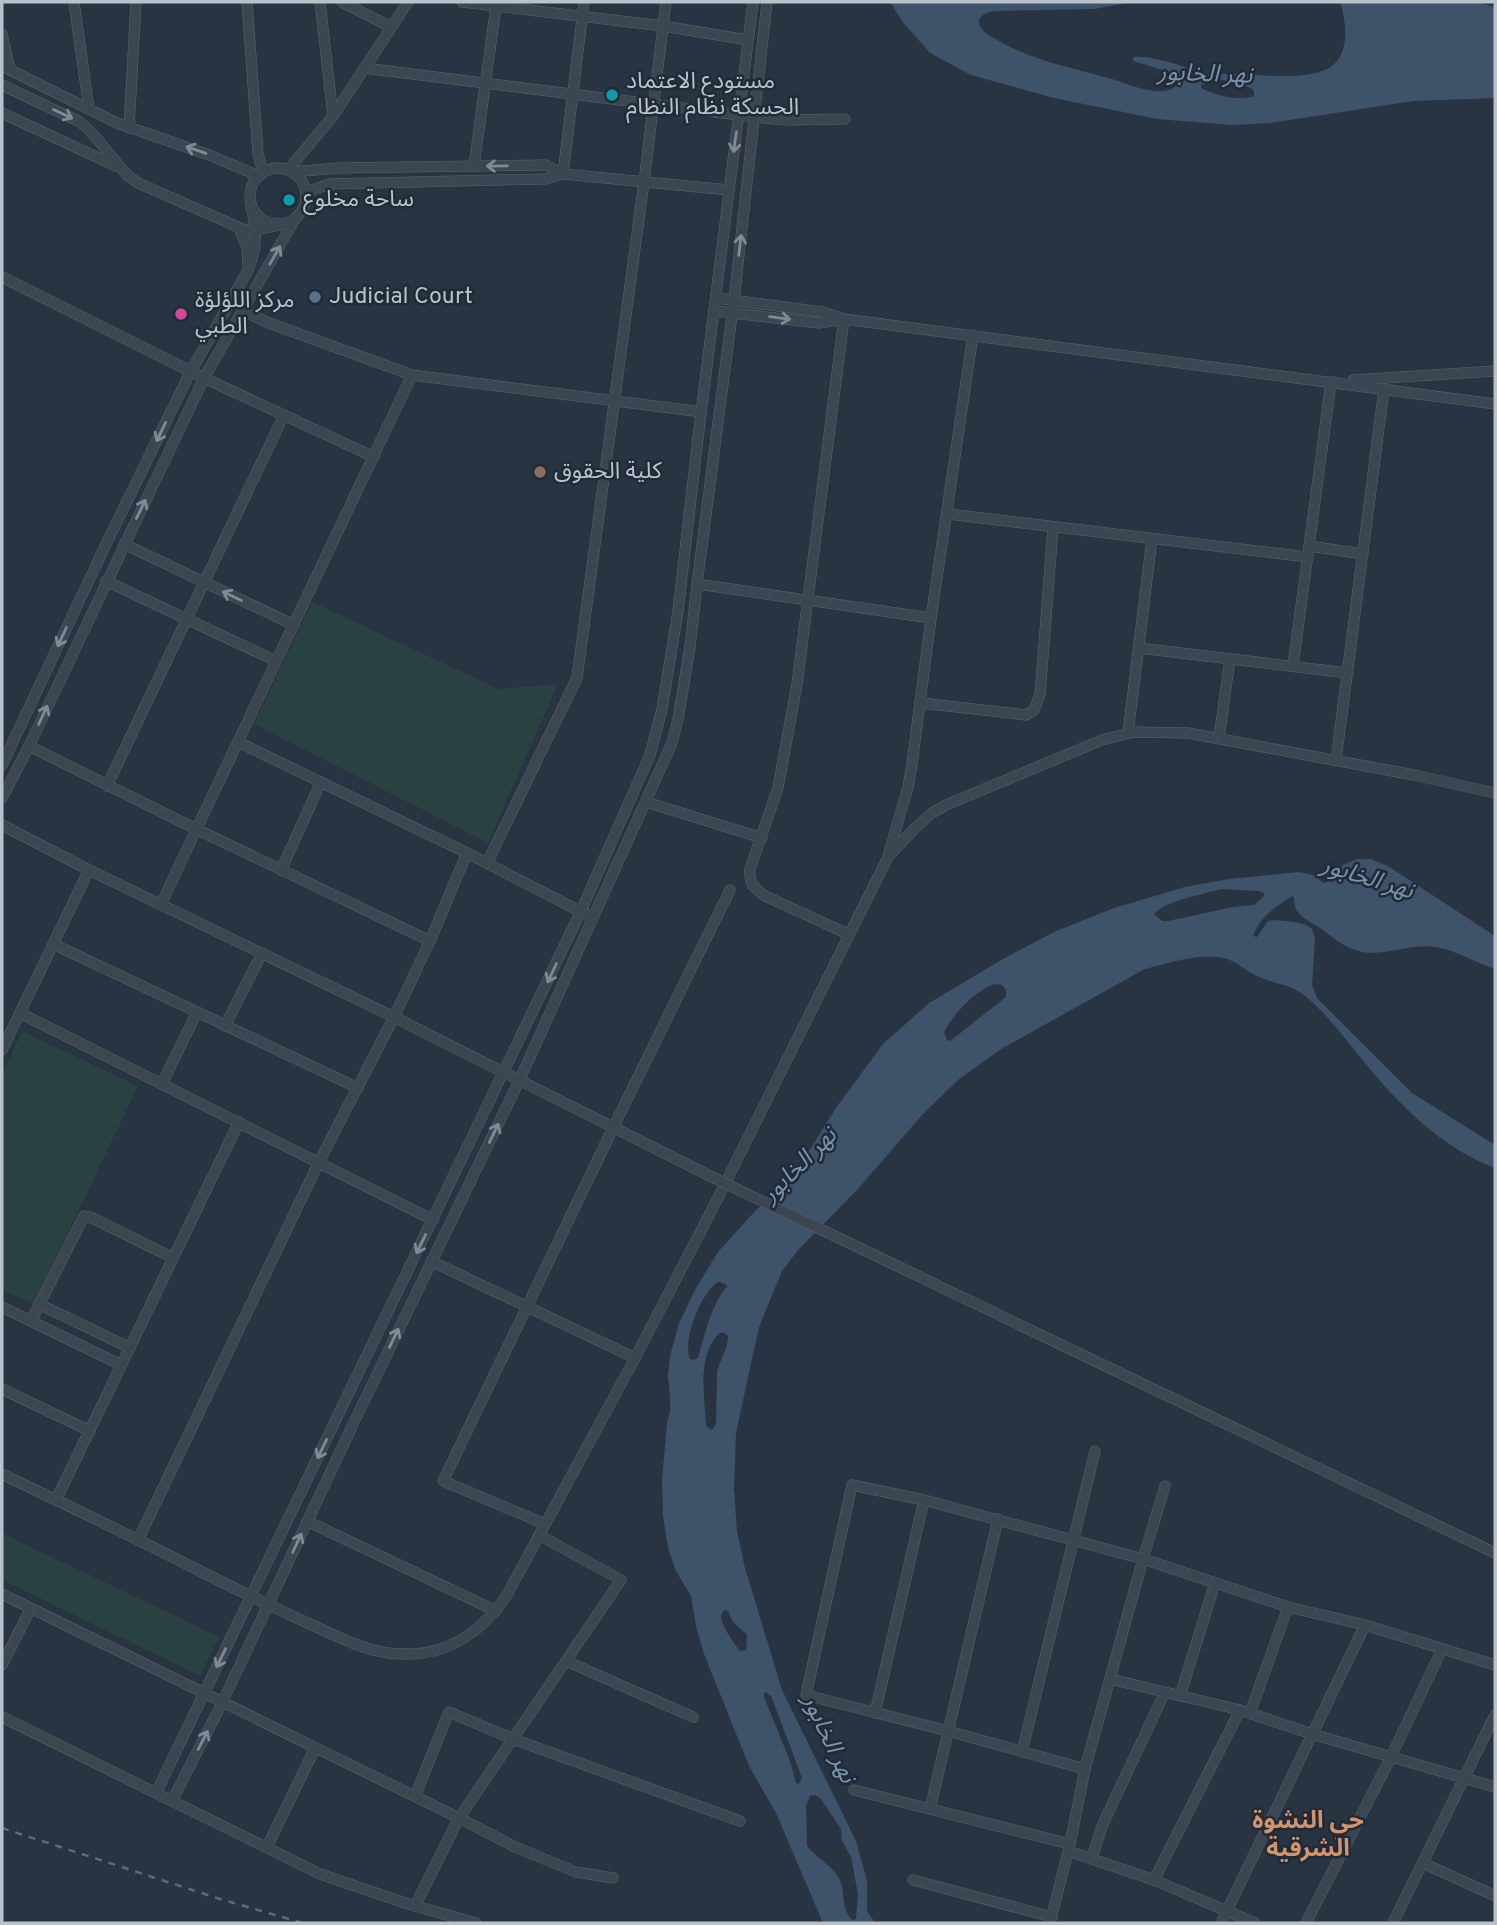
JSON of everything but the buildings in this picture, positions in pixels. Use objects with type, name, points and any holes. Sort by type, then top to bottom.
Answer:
[{"type":"street","points":[[74,2],[89,109]]},
{"type":"street","points":[[129,128],[136,2]]},
{"type":"street","points":[[247,2],[261,174]]},
{"type":"street","points":[[320,2],[333,116]]},
{"type":"street","points":[[342,2],[391,27]]},
{"type":"street","points":[[290,171],[333,116],[408,2]]},
{"type":"street","points":[[462,2],[663,26],[748,40]]},
{"type":"street","points":[[563,174],[584,2]]},
{"type":"street","points":[[487,863],[577,678],[666,2]]},
{"type":"street","points":[[156,1793],[581,911],[653,745],[662,709],[678,611],[753,2]]},
{"type":"street","points":[[172,1801],[222,1703],[520,1079],[672,743],[690,647],[734,300],[767,2]]},
{"type":"street","points":[[474,166],[496,6]]},
{"type":"street","points":[[2,34],[6,68],[129,128],[261,174]]},
{"type":"street","points":[[364,68],[755,117],[786,120],[845,119]]},
{"type":"street","points":[[2,85],[80,121],[130,178],[138,183],[239,228],[256,230],[283,224],[296,217]]},
{"type":"street","points":[[2,113],[121,168]]},
{"type":"street","points":[[2,765],[191,371],[247,272],[256,248],[251,189],[261,174],[274,169],[290,171],[546,165],[563,174]]},
{"type":"street","points":[[2,798],[204,378],[304,206],[306,192],[301,180],[290,171]]},
{"type":"street","points":[[306,192],[330,184],[545,179],[563,174],[729,190]]},
{"type":"street","points":[[251,205],[264,221],[283,224]]},
{"type":"street","points":[[239,228],[247,247],[247,272]]},
{"type":"street","points":[[2,277],[204,378],[374,457]]},
{"type":"street","points":[[716,298],[822,312],[844,319],[1495,404]]},
{"type":"street","points":[[243,311],[412,375],[702,412]]},
{"type":"street","points":[[715,311],[819,323],[844,319]]},
{"type":"street","points":[[844,319],[797,684],[774,803],[750,869],[749,879],[765,896],[848,933]]},
{"type":"street","points":[[2,1474],[268,1605],[358,1646],[393,1654],[427,1653],[459,1643],[496,1611],[635,1358],[751,1134],[848,933],[888,857],[908,787],[973,335]]},
{"type":"street","points":[[1331,382],[1495,371]]},
{"type":"street","points":[[161,904],[412,375]]},
{"type":"street","points":[[1293,666],[1331,382]]},
{"type":"street","points":[[1336,760],[1384,389]]},
{"type":"street","points":[[107,786],[284,415]]},
{"type":"street","points":[[948,514],[1152,539],[1363,554]]},
{"type":"street","points":[[921,703],[1026,715],[1034,710],[1040,695],[1053,528]]},
{"type":"street","points":[[1128,733],[1152,539]]},
{"type":"street","points":[[124,544],[293,625]]},
{"type":"street","points":[[106,582],[276,662]]},
{"type":"street","points":[[696,584],[931,618]]},
{"type":"street","points":[[1139,648],[1348,673]]},
{"type":"street","points":[[1219,738],[1230,659]]},
{"type":"street","points":[[888,857],[915,828],[946,805],[1102,740],[1128,733],[1172,732],[1219,738],[1495,793]]},
{"type":"street","points":[[238,742],[467,853],[593,918]]},
{"type":"street","points":[[29,746],[430,941]]},
{"type":"street","points":[[281,870],[321,782]]},
{"type":"street","points":[[646,802],[762,838]]},
{"type":"street","points":[[2,825],[89,870],[520,1079],[714,1178],[1495,1553]]},
{"type":"street","points":[[138,1540],[319,1162],[394,1017],[467,853]]},
{"type":"street","points":[[2,1050],[89,870]]},
{"type":"street","points":[[545,1524],[443,1481],[730,890]]},
{"type":"street","points":[[53,944],[358,1088]]},
{"type":"street","points":[[225,1026],[262,953]]},
{"type":"street","points":[[162,1084],[197,1012]]},
{"type":"street","points":[[20,1013],[433,1220]]},
{"type":"street","points":[[56,1500],[239,1122]]},
{"type":"street","points":[[31,1321],[84,1216],[173,1258]]},
{"type":"street","points":[[431,1261],[635,1358]]},
{"type":"street","points":[[39,1304],[130,1348]]},
{"type":"street","points":[[2,1307],[121,1365]]},
{"type":"street","points":[[2,1389],[89,1431]]},
{"type":"street","points":[[1022,1752],[1095,1451]]},
{"type":"street","points":[[1084,1769],[806,1695],[852,1485],[924,1500],[1143,1559],[1288,1607],[1366,1625],[1495,1665]]},
{"type":"street","points":[[913,1880],[1051,1920],[1084,1769],[1165,1486]]},
{"type":"street","points":[[875,1713],[924,1500]]},
{"type":"street","points":[[930,1809],[998,1519]]},
{"type":"street","points":[[307,1521],[496,1611]]},
{"type":"street","points":[[415,1906],[459,1818],[621,1580],[539,1535]]},
{"type":"street","points":[[1180,1696],[1215,1583]]},
{"type":"street","points":[[2,1594],[515,1847],[576,1872],[613,1878]]},
{"type":"street","points":[[1154,1880],[1245,1712],[1288,1607]]},
{"type":"street","points":[[2,1665],[31,1608]]},
{"type":"street","points":[[1221,1923],[1366,1625]]},
{"type":"street","points":[[1306,1923],[1391,1757],[1442,1649]]},
{"type":"street","points":[[566,1661],[693,1717]]},
{"type":"street","points":[[1110,1679],[1245,1712],[1495,1787]]},
{"type":"street","points":[[1092,1858],[1102,1826],[1166,1692]]},
{"type":"street","points":[[415,1796],[449,1713],[513,1739],[740,1821]]},
{"type":"street","points":[[1393,1923],[1495,1715]]},
{"type":"street","points":[[2,1717],[320,1874],[476,1923]]},
{"type":"street","points":[[267,1847],[315,1748]]},
{"type":"street","points":[[854,1790],[1069,1847],[1255,1923]]},
{"type":"street","points":[[1423,1863],[1495,1896]]},
{"type":"green space","points":[[312,602],[499,689],[558,684],[488,843],[254,724]]},
{"type":"green space","points":[[22,1031],[138,1086],[34,1304],[2,1289],[2,1074]]},
{"type":"green space","points":[[2,1533],[219,1637],[200,1676],[2,1580]]},
{"type":"water","name":"نهر الخابور","points":[[890,2],[1132,2],[1094,9],[994,11],[982,16],[979,24],[989,35],[1026,54],[1142,89],[1160,91],[1173,88],[1178,77],[1133,61],[1133,57],[1161,60],[1212,74],[1307,75],[1325,70],[1339,58],[1345,40],[1340,2],[1477,2],[1495,7],[1495,98],[1413,101],[1270,123],[1232,125],[1157,119],[1054,98],[971,75],[930,53],[902,21]],"holes":[[[1219,79],[1251,88],[1254,96],[1234,98],[1207,91],[1201,88],[1201,85]]]},
{"type":"water","name":"نهر الخابور","points":[[1357,859],[1371,859],[1388,866],[1495,936],[1495,969],[1450,950],[1435,947],[1374,953],[1355,950],[1299,914],[1293,896],[1269,913],[1253,936],[1257,937],[1268,921],[1274,920],[1295,922],[1312,929],[1315,939],[1312,985],[1317,998],[1412,1093],[1495,1145],[1495,1168],[1456,1149],[1421,1122],[1389,1091],[1321,1010],[1303,994],[1259,977],[1227,959],[1196,958],[1143,970],[1001,1049],[958,1080],[922,1115],[782,1271],[759,1327],[736,1433],[734,1488],[737,1531],[745,1568],[782,1690],[856,1841],[867,1881],[867,1911],[875,1923],[823,1923],[776,1813],[749,1766],[704,1654],[691,1596],[676,1571],[668,1548],[663,1516],[662,1481],[670,1411],[670,1356],[679,1323],[696,1288],[718,1252],[756,1210],[788,1184],[836,1108],[883,1044],[929,1003],[1054,932],[1114,908],[1185,887],[1229,879],[1299,872],[1316,876],[1323,883],[1343,865]],"holes":[[[1222,889],[1264,893],[1254,905],[1168,921],[1162,921],[1154,914],[1176,902]],[[994,984],[1002,985],[1006,990],[1006,997],[950,1041],[947,1040],[944,1032],[948,1025],[979,992]],[[718,1282],[727,1287],[713,1311],[698,1358],[693,1360],[690,1359],[688,1351],[691,1329],[705,1296]],[[720,1333],[725,1333],[728,1337],[727,1345],[717,1371],[716,1424],[712,1430],[706,1426],[704,1402],[708,1352]],[[724,1610],[728,1611],[733,1622],[747,1635],[746,1650],[740,1651],[728,1634],[721,1615]],[[766,1692],[771,1696],[802,1778],[799,1784],[796,1783],[764,1697]],[[815,1795],[821,1799],[841,1829],[842,1841],[851,1857],[858,1894],[856,1919],[853,1920],[846,1911],[839,1878],[807,1846],[806,1806],[810,1796]]]},
{"type":"railway","points":[[2,1828],[303,1923]]},
{"type":"place","name":"مستودع الاعتماد الحسكة نظام النظام","points":[[612,95]]},
{"type":"place","name":"ساحة مخلوع","points":[[289,200]]},
{"type":"place","name":"Judicial Court","points":[[315,297]]},
{"type":"place","name":"مركز اللؤلؤة الطبي","points":[[181,314]]},
{"type":"place","name":"كلية الحقوق","points":[[540,472]]},
{"type":"district","name":"حي النشوة الشرقية","points":[[1308,1836]]}]
